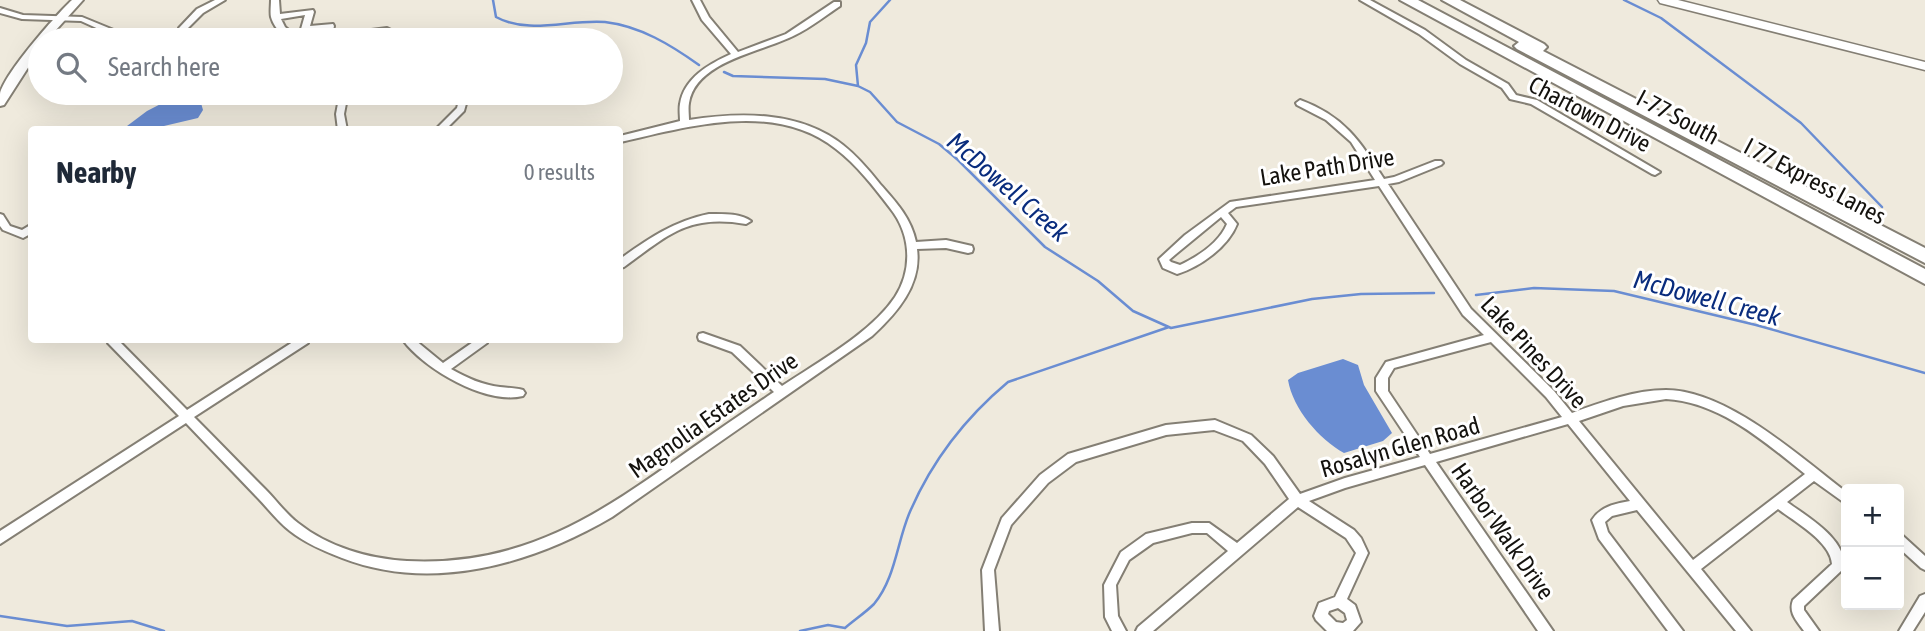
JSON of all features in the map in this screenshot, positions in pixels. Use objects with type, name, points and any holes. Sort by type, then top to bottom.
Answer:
[{"type":"highway","name":"I-77 South","points":[[1407,0],[1925,277]]},
{"type":"highway","name":"I 77 Express Lanes","points":[[1421,0],[1925,267]]},
{"type":"highway","name":"I 77 Express Lanes","points":[[1435,0],[1925,256]]},
{"type":"highway","points":[[1449,0],[1925,247]]},
{"type":"highway","points":[[1516,57],[1606,98]]},
{"type":"main road","points":[[1664,0],[1925,66]]},
{"type":"street","points":[[50,28],[78,0]]},
{"type":"street","points":[[184,28],[193,16],[221,0]]},
{"type":"street","points":[[275,0],[275,17],[279,28]]},
{"type":"street","points":[[696,0],[705,18],[736,55]]},
{"type":"street","name":"Chartown Drive","points":[[1364,0],[1422,32],[1462,62],[1505,86],[1513,97],[1534,102],[1655,172]]},
{"type":"street","points":[[685,123],[683,105],[693,83],[709,69],[736,55],[796,32],[837,4]]},
{"type":"street","points":[[0,10],[22,17],[82,19],[101,28]]},
{"type":"street","points":[[275,17],[310,12],[305,28]]},
{"type":"street","points":[[313,28],[329,28]]},
{"type":"street","points":[[0,102],[28,57]]},
{"type":"street","name":"Lake Pines Drive","points":[[1300,103],[1342,128],[1354,140],[1467,312],[1490,338],[1550,394],[1744,631]]},
{"type":"street","points":[[342,105],[342,126]]},
{"type":"street","points":[[443,126],[464,105]]},
{"type":"street","name":"Magnolia Estates Drive","points":[[115,343],[293,527],[310,539],[357,559],[394,566],[430,568],[495,560],[540,547],[571,534],[625,502],[868,333],[901,300],[910,278],[912,246],[900,214],[857,162],[827,137],[793,124],[736,119],[685,123],[623,138]]},
{"type":"street","name":"Lake Path Drive","points":[[1222,212],[1232,224],[1228,234],[1189,267],[1177,270],[1167,265],[1164,259],[1222,212],[1233,204],[1382,183],[1420,172],[1438,163]]},
{"type":"street","points":[[623,262],[663,233],[685,223],[722,216],[746,221]]},
{"type":"street","points":[[0,217],[6,228],[28,232]]},
{"type":"street","points":[[912,246],[946,244],[968,249]]},
{"type":"street","points":[[703,337],[736,349],[782,393]]},
{"type":"street","name":"Harbor Walk Drive","points":[[1490,338],[1399,361],[1387,368],[1382,378],[1382,391],[1425,460],[1546,631]]},
{"type":"street","points":[[0,538],[299,343]]},
{"type":"street","points":[[412,343],[443,369],[475,387],[519,393]]},
{"type":"street","points":[[443,369],[479,343]]},
{"type":"street","name":"Rosalyn Glen Road","points":[[1143,631],[1297,500],[1603,407],[1665,394],[1679,395],[1711,405],[1741,421],[1813,475]]},
{"type":"street","points":[[992,631],[988,570],[1006,522],[1044,479],[1072,458],[1166,430],[1215,425],[1247,438],[1269,460],[1297,500],[1357,541],[1362,553],[1340,601]]},
{"type":"street","points":[[1692,569],[1813,475],[1841,495]]},
{"type":"street","points":[[1778,502],[1839,553],[1838,566],[1798,604],[1798,612],[1812,631]]},
{"type":"street","points":[[1640,504],[1609,510],[1598,520],[1602,535],[1676,631]]},
{"type":"street","points":[[1119,631],[1112,617],[1110,585],[1125,556],[1150,538],[1192,528],[1209,528],[1237,550]]},
{"type":"street","points":[[1904,545],[1925,564]]},
{"type":"street","points":[[1906,631],[1925,600]]},
{"type":"water","points":[[159,105],[202,105],[203,110],[198,118],[164,126],[127,126]]},
{"type":"water","points":[[1343,359],[1358,365],[1364,385],[1392,433],[1383,441],[1344,453],[1325,440],[1308,422],[1295,402],[1288,380],[1298,373]]},
{"type":"waterway","name":"McDowell Creek","points":[[493,0],[496,17],[509,22],[535,26],[591,22],[618,24],[655,38],[699,65]]},
{"type":"waterway","points":[[858,86],[856,65],[866,43],[870,22],[890,0]]},
{"type":"waterway","points":[[1624,0],[1661,18],[1801,123],[1882,207]]},
{"type":"waterway","name":"McDowell Creek","points":[[724,72],[733,76],[825,79],[858,86]]},
{"type":"waterway","name":"McDowell Creek","points":[[858,86],[870,92],[897,122],[939,144],[958,160],[1045,247],[1098,281],[1133,311],[1169,327]]},
{"type":"waterway","name":"McDowell Creek","points":[[1476,295],[1534,288],[1614,291],[1756,325],[1925,373]]},
{"type":"waterway","name":"McDowell Creek","points":[[1169,327],[1312,299],[1361,294],[1434,293]]},
{"type":"waterway","points":[[800,631],[828,625],[845,628],[874,604],[887,583],[909,514],[928,476],[977,410],[1008,382],[1169,327]]},
{"type":"waterway","points":[[0,616],[67,626],[132,621],[164,631]]}]
